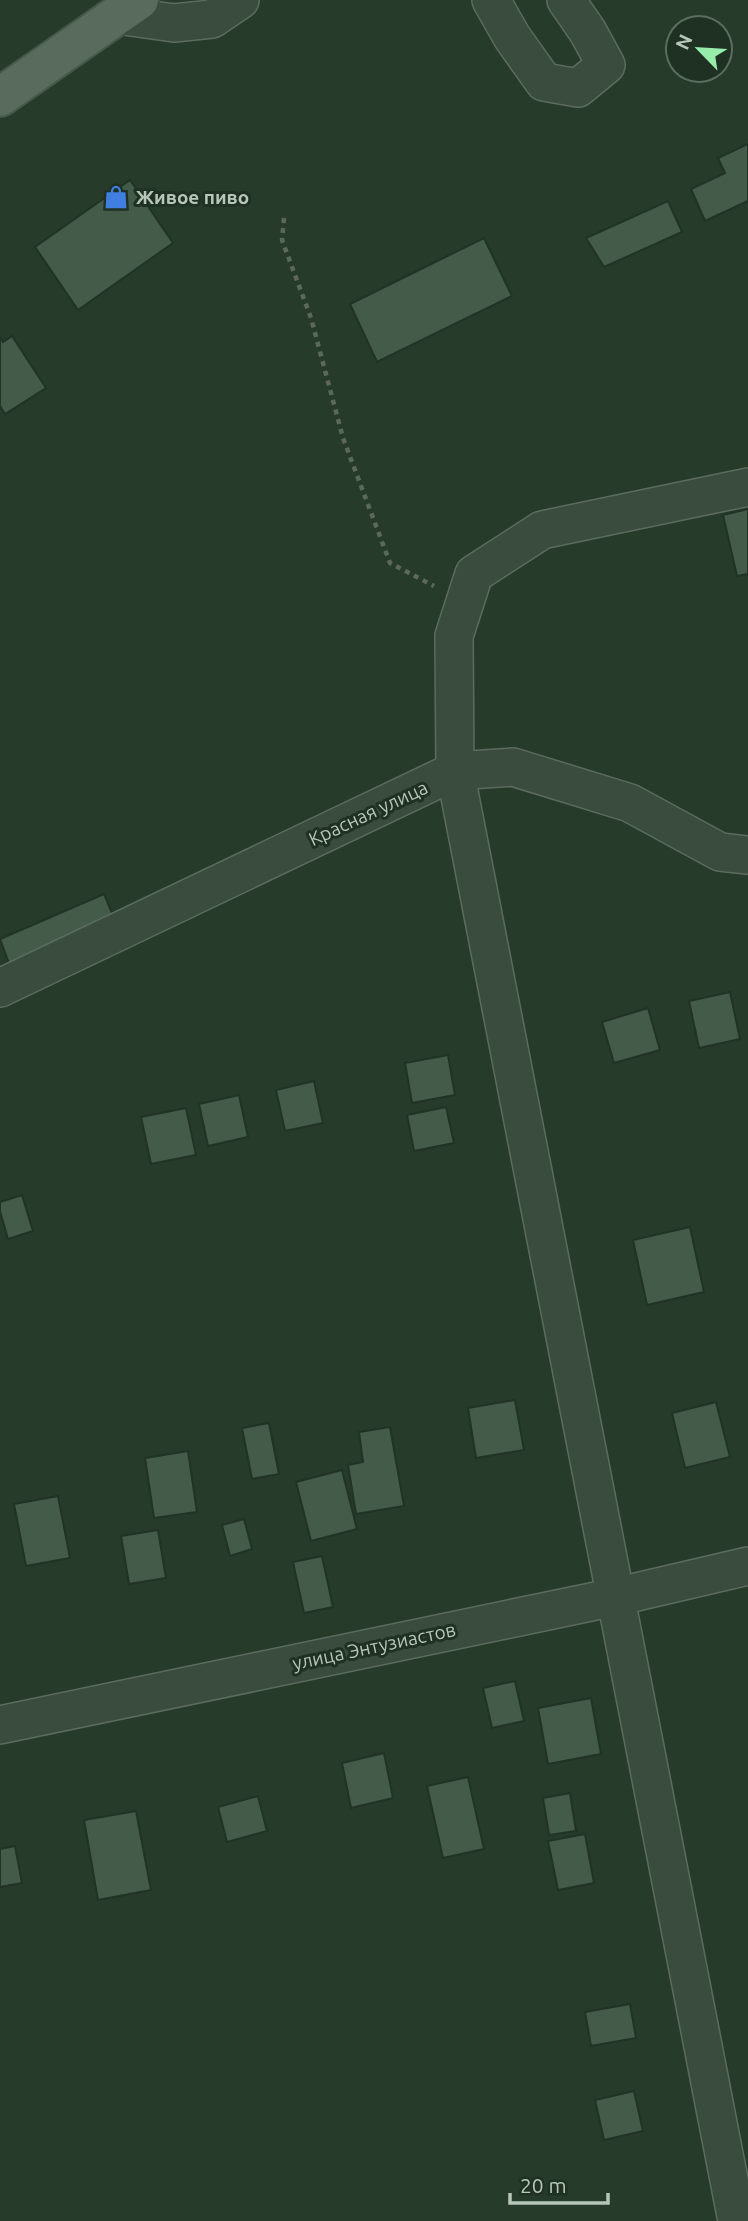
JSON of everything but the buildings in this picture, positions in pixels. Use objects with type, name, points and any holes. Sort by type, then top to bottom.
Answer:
[{"type":"main road","points":[[0,97],[128,7]]},
{"type":"street","points":[[128,7],[174,23],[212,19],[240,0]]},
{"type":"street","points":[[491,0],[512,37],[544,82],[578,88],[606,65],[566,0]]},
{"type":"street","points":[[737,2221],[454,772],[454,636],[474,574],[542,530],[748,486]]},
{"type":"street","name":"Красная улица","points":[[0,988],[454,772],[513,767],[630,803],[720,852],[748,855]]},
{"type":"street","name":"улица Энтузиастов","points":[[0,1725],[615,1597],[748,1566]]},
{"type":"path","points":[[284,218],[282,240],[311,318],[343,438],[390,563],[465,601]]},
{"type":"place","name":"Живое пиво","points":[[116,197]]}]
